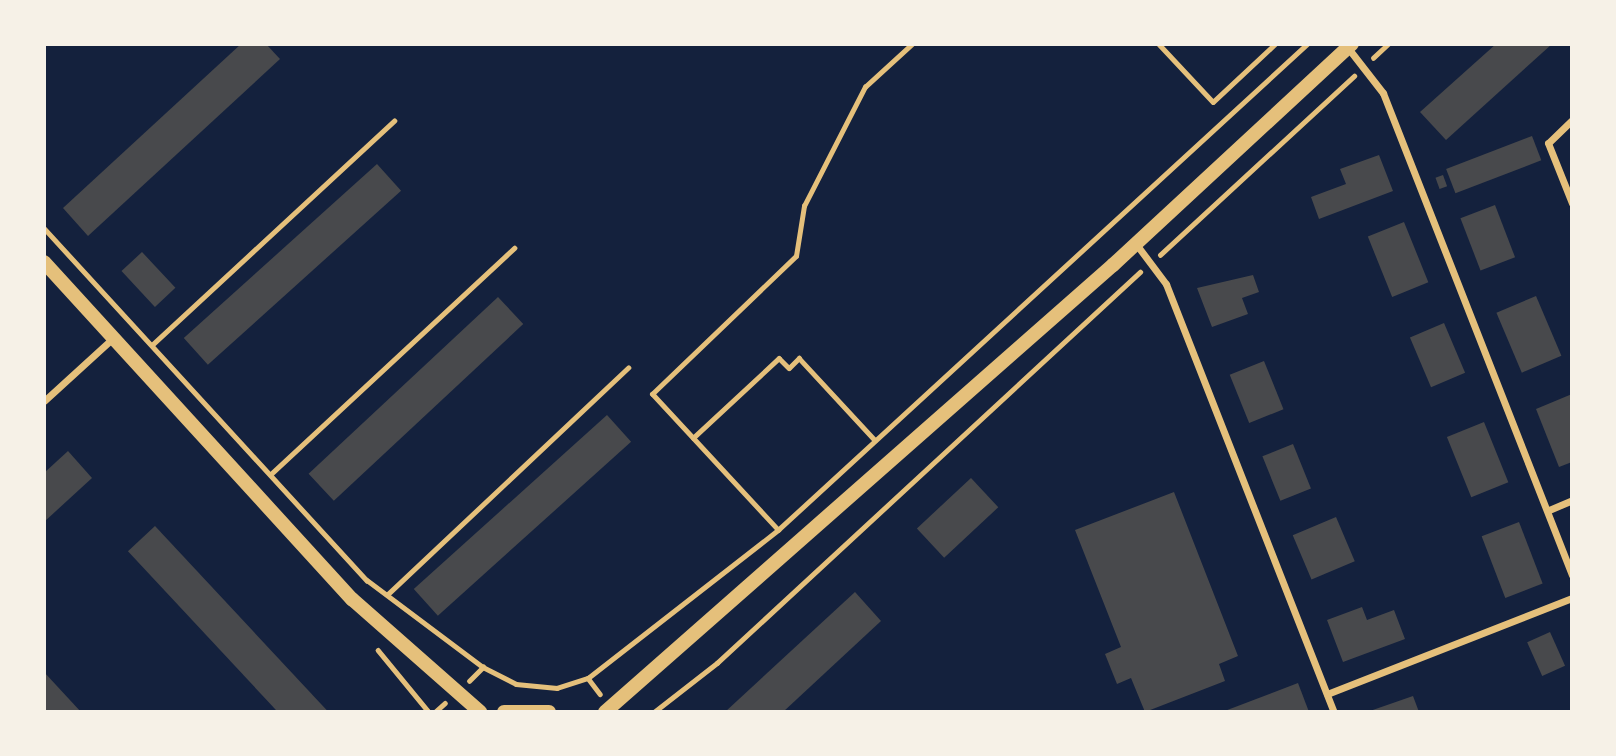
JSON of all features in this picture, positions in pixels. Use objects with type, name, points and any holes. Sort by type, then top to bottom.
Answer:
[{"type":"main road","points":[[605,712],[1136,244],[1350,46]]},
{"type":"main road","points":[[44,262],[352,599],[480,712]]},
{"type":"main road","points":[[505,712],[549,712]]},
{"type":"street","points":[[1350,46],[1383,93],[1549,510],[1572,575]]},
{"type":"street","points":[[1572,120],[1548,143],[1572,204]]},
{"type":"street","points":[[1136,244],[1167,284],[1334,712]]},
{"type":"street","points":[[44,401],[112,339]]},
{"type":"street","points":[[1549,510],[1572,500]]},
{"type":"street","points":[[1327,694],[1572,598]]},
{"type":"path","points":[[778,530],[652,394],[796,256],[804,206],[865,87],[912,44]]},
{"type":"path","points":[[1159,44],[1213,102],[1275,44]]},
{"type":"path","points":[[44,228],[271,474],[388,594],[484,667],[516,684],[557,688],[587,678],[778,530],[1307,44]]},
{"type":"path","points":[[654,712],[717,663],[1388,44]]},
{"type":"path","points":[[152,345],[394,121]]},
{"type":"path","points":[[271,474],[514,248]]},
{"type":"path","points":[[693,438],[779,358],[789,368],[799,358],[875,440]]},
{"type":"path","points":[[388,594],[628,368]]},
{"type":"building","points":[[241,44],[266,44],[280,59],[88,236],[63,208]]},
{"type":"building","points":[[1496,44],[1552,44],[1446,140],[1420,112]]},
{"type":"building","points":[[1532,136],[1541,160],[1455,193],[1446,169]]},
{"type":"building","points":[[1379,155],[1393,191],[1319,219],[1311,197],[1346,184],[1340,169]]},
{"type":"building","points":[[377,164],[401,191],[208,365],[184,338]]},
{"type":"building","points":[[1443,175],[1447,186],[1440,189],[1435,178]]},
{"type":"building","points":[[1495,205],[1515,257],[1481,271],[1460,218]]},
{"type":"building","points":[[1404,222],[1428,282],[1392,297],[1368,237]]},
{"type":"building","points":[[142,252],[175,288],[155,307],[122,271]]},
{"type":"building","points":[[1253,275],[1259,292],[1242,298],[1248,314],[1212,327],[1197,288]]},
{"type":"building","points":[[1536,296],[1561,356],[1522,373],[1496,313]]},
{"type":"building","points":[[498,297],[523,324],[334,501],[309,474]]},
{"type":"building","points":[[1444,323],[1465,373],[1431,387],[1410,337]]},
{"type":"building","points":[[1264,361],[1283,409],[1249,423],[1230,375]]},
{"type":"building","points":[[1572,394],[1572,462],[1559,467],[1536,409]]},
{"type":"building","points":[[607,415],[631,442],[438,616],[414,589]]},
{"type":"building","points":[[1484,422],[1508,482],[1471,497],[1447,437]]},
{"type":"building","points":[[1293,444],[1311,489],[1280,501],[1262,456]]},
{"type":"building","points":[[68,451],[92,478],[44,522],[44,473]]},
{"type":"building","points":[[971,478],[998,507],[944,558],[917,528]]},
{"type":"building","points":[[1174,492],[1238,656],[1219,664],[1225,681],[1145,712],[1131,678],[1117,684],[1105,654],[1121,647],[1075,530]]},
{"type":"building","points":[[1336,517],[1355,561],[1311,580],[1293,535]]},
{"type":"building","points":[[1519,522],[1543,584],[1505,598],[1482,536]]},
{"type":"building","points":[[155,526],[328,711],[278,712],[128,551]]},
{"type":"building","points":[[855,592],[881,621],[783,712],[725,712]]},
{"type":"building","points":[[1362,607],[1367,620],[1394,610],[1405,639],[1343,662],[1327,620]]},
{"type":"building","points":[[1550,632],[1565,666],[1542,676],[1527,642]]},
{"type":"building","points":[[44,672],[81,712],[44,712]]},
{"type":"building","points":[[1298,683],[1309,712],[1222,712]]},
{"type":"building","points":[[1413,696],[1419,712],[1367,712]]}]
